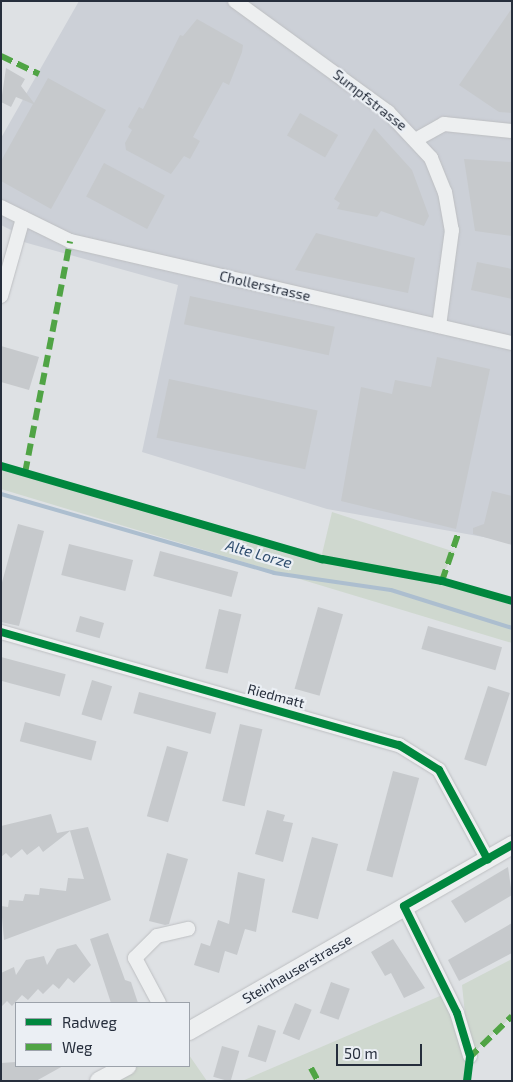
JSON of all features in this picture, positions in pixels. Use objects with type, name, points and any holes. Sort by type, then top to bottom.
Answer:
[{"type":"street","name":"Sumpfstrasse","points":[[235,1],[381,106],[417,139],[438,173],[450,214],[451,250],[439,326]]},
{"type":"street","points":[[417,139],[449,123],[512,131]]},
{"type":"street","name":"Chollerstrasse","points":[[1,207],[70,242],[512,343]]},
{"type":"street","points":[[1,296],[23,218]]},
{"type":"street","name":"Riedmatt","points":[[1,632],[399,745],[439,770],[488,860]]},
{"type":"street","name":"Steinhauserstrasse","points":[[190,1030],[512,845]]},
{"type":"street","points":[[404,906],[457,1013],[470,1056]]},
{"type":"street","points":[[157,1002],[135,958],[158,936],[188,929]]},
{"type":"street","points":[[99,1081],[125,1067]]},
{"type":"shaded area","points":[[79,1],[512,1],[512,542],[327,509],[142,452],[178,285],[20,241],[21,235],[1,225],[1,138]]},
{"type":"shaded area","points":[[1,467],[139,509],[322,554],[332,512],[455,552],[438,583],[512,603],[512,643],[1,489]]},
{"type":"shaded area","points":[[512,959],[512,1016],[470,1056],[467,1081],[242,1081],[447,993],[469,1052],[462,985]]},
{"type":"shaded area","points":[[190,1056],[207,1081],[99,1081],[125,1067],[190,1067]]},
{"type":"building","points":[[512,8],[512,113],[499,112],[459,85]]},
{"type":"building","points":[[197,19],[243,45],[242,52],[229,85],[223,82],[193,137],[200,141],[190,159],[184,156],[171,174],[126,150],[125,143],[132,130],[128,127],[139,107],[143,109],[180,35],[183,36]]},
{"type":"building","points":[[6,68],[25,79],[21,86],[34,103],[48,78],[106,110],[51,209],[1,181],[1,161],[33,104],[16,97],[11,107],[1,102]]},
{"type":"building","points":[[300,113],[338,135],[325,158],[287,136]]},
{"type":"building","points":[[374,128],[412,170],[429,216],[424,226],[381,211],[377,217],[337,209],[340,203],[334,199]]},
{"type":"building","points":[[464,159],[512,162],[512,236],[475,231]]},
{"type":"building","points":[[104,163],[165,195],[147,229],[86,197]]},
{"type":"building","points":[[316,233],[415,258],[408,293],[295,270]]},
{"type":"building","points":[[477,262],[512,269],[512,299],[471,290]]},
{"type":"building","points":[[190,296],[335,327],[329,355],[184,324]]},
{"type":"building","points":[[1,346],[39,357],[29,390],[1,382]]},
{"type":"building","points":[[437,357],[490,369],[456,529],[341,501],[361,387],[392,394],[395,380],[431,387]]},
{"type":"building","points":[[169,379],[318,411],[305,469],[157,438]]},
{"type":"building","points":[[492,491],[512,496],[512,545],[473,534],[473,528],[484,524]]},
{"type":"building","points":[[18,524],[44,531],[19,626],[1,622],[1,586]]},
{"type":"building","points":[[69,544],[133,560],[125,591],[61,575]]},
{"type":"building","points":[[160,551],[238,572],[232,597],[153,576]]},
{"type":"building","points":[[318,607],[343,614],[320,696],[295,689]]},
{"type":"building","points":[[219,609],[241,614],[228,674],[205,668]]},
{"type":"building","points":[[80,616],[104,623],[100,638],[76,631]]},
{"type":"building","points":[[428,626],[502,647],[495,670],[421,649]]},
{"type":"building","points":[[1,657],[66,674],[60,697],[1,681]]},
{"type":"building","points":[[92,680],[112,686],[102,721],[81,714]]},
{"type":"building","points":[[488,686],[510,693],[486,766],[464,759]]},
{"type":"building","points":[[139,692],[216,713],[211,734],[133,713]]},
{"type":"building","points":[[25,722],[96,741],[91,760],[20,741]]},
{"type":"building","points":[[240,724],[262,729],[245,806],[222,801]]},
{"type":"building","points":[[167,746],[188,752],[168,822],[147,816]]},
{"type":"building","points":[[393,771],[419,778],[392,877],[366,870]]},
{"type":"building","points":[[267,810],[285,815],[283,821],[293,823],[283,862],[255,854]]},
{"type":"building","points":[[51,814],[57,833],[88,827],[111,900],[4,940],[1,906],[8,907],[9,900],[23,901],[25,894],[39,895],[40,888],[66,891],[68,878],[84,879],[70,831],[43,852],[39,846],[27,855],[22,849],[11,858],[6,853],[1,857],[1,826]]},
{"type":"building","points":[[312,837],[338,844],[318,919],[292,912]]},
{"type":"building","points":[[167,853],[188,859],[169,924],[165,925],[149,921]]},
{"type":"building","points":[[508,867],[512,895],[465,923],[451,901]]},
{"type":"building","points":[[238,872],[265,879],[256,932],[245,929],[237,955],[225,951],[219,973],[194,965],[201,943],[210,946],[218,920],[229,924]]},
{"type":"building","points":[[512,923],[512,953],[459,981],[448,960]]},
{"type":"building","points":[[108,933],[125,980],[131,982],[138,1002],[111,1002],[90,939]]},
{"type":"building","points":[[393,939],[425,988],[404,998],[391,973],[385,976],[371,952]]},
{"type":"building","points":[[76,944],[91,965],[74,983],[68,978],[59,989],[53,984],[43,994],[38,989],[28,1000],[22,995],[12,1006],[7,1001],[1,1007],[1,973],[14,967],[16,975],[26,960],[44,956],[47,965],[57,949]]},
{"type":"building","points":[[331,982],[350,989],[339,1020],[320,1013]]},
{"type":"building","points":[[295,1003],[312,1010],[299,1040],[283,1034]]},
{"type":"building","points":[[258,1025],[276,1031],[266,1062],[248,1056]]},
{"type":"building","points":[[222,1046],[239,1051],[231,1081],[213,1077]]},
{"type":"building","points":[[15,1062],[15,1067],[61,1067],[36,1081],[1,1081],[1,1063]]},
{"type":"waterway","name":"Alte Lorze","points":[[1,494],[274,573],[391,590],[512,628]]},
{"type":"marked path","points":[[1,56],[39,74]]},
{"type":"marked path","points":[[25,473],[70,241]]},
{"type":"marked path","points":[[442,581],[458,534]]},
{"type":"marked path","points":[[469,1058],[512,1016]]},
{"type":"marked path","points":[[311,1068],[318,1081]]},
{"type":"cycle path","points":[[1,466],[322,559],[442,581],[512,601]]},
{"type":"cycle path","points":[[1,632],[399,745],[439,770],[488,860]]},
{"type":"cycle path","points":[[467,1081],[470,1056],[457,1013],[404,906],[512,845]]}]
